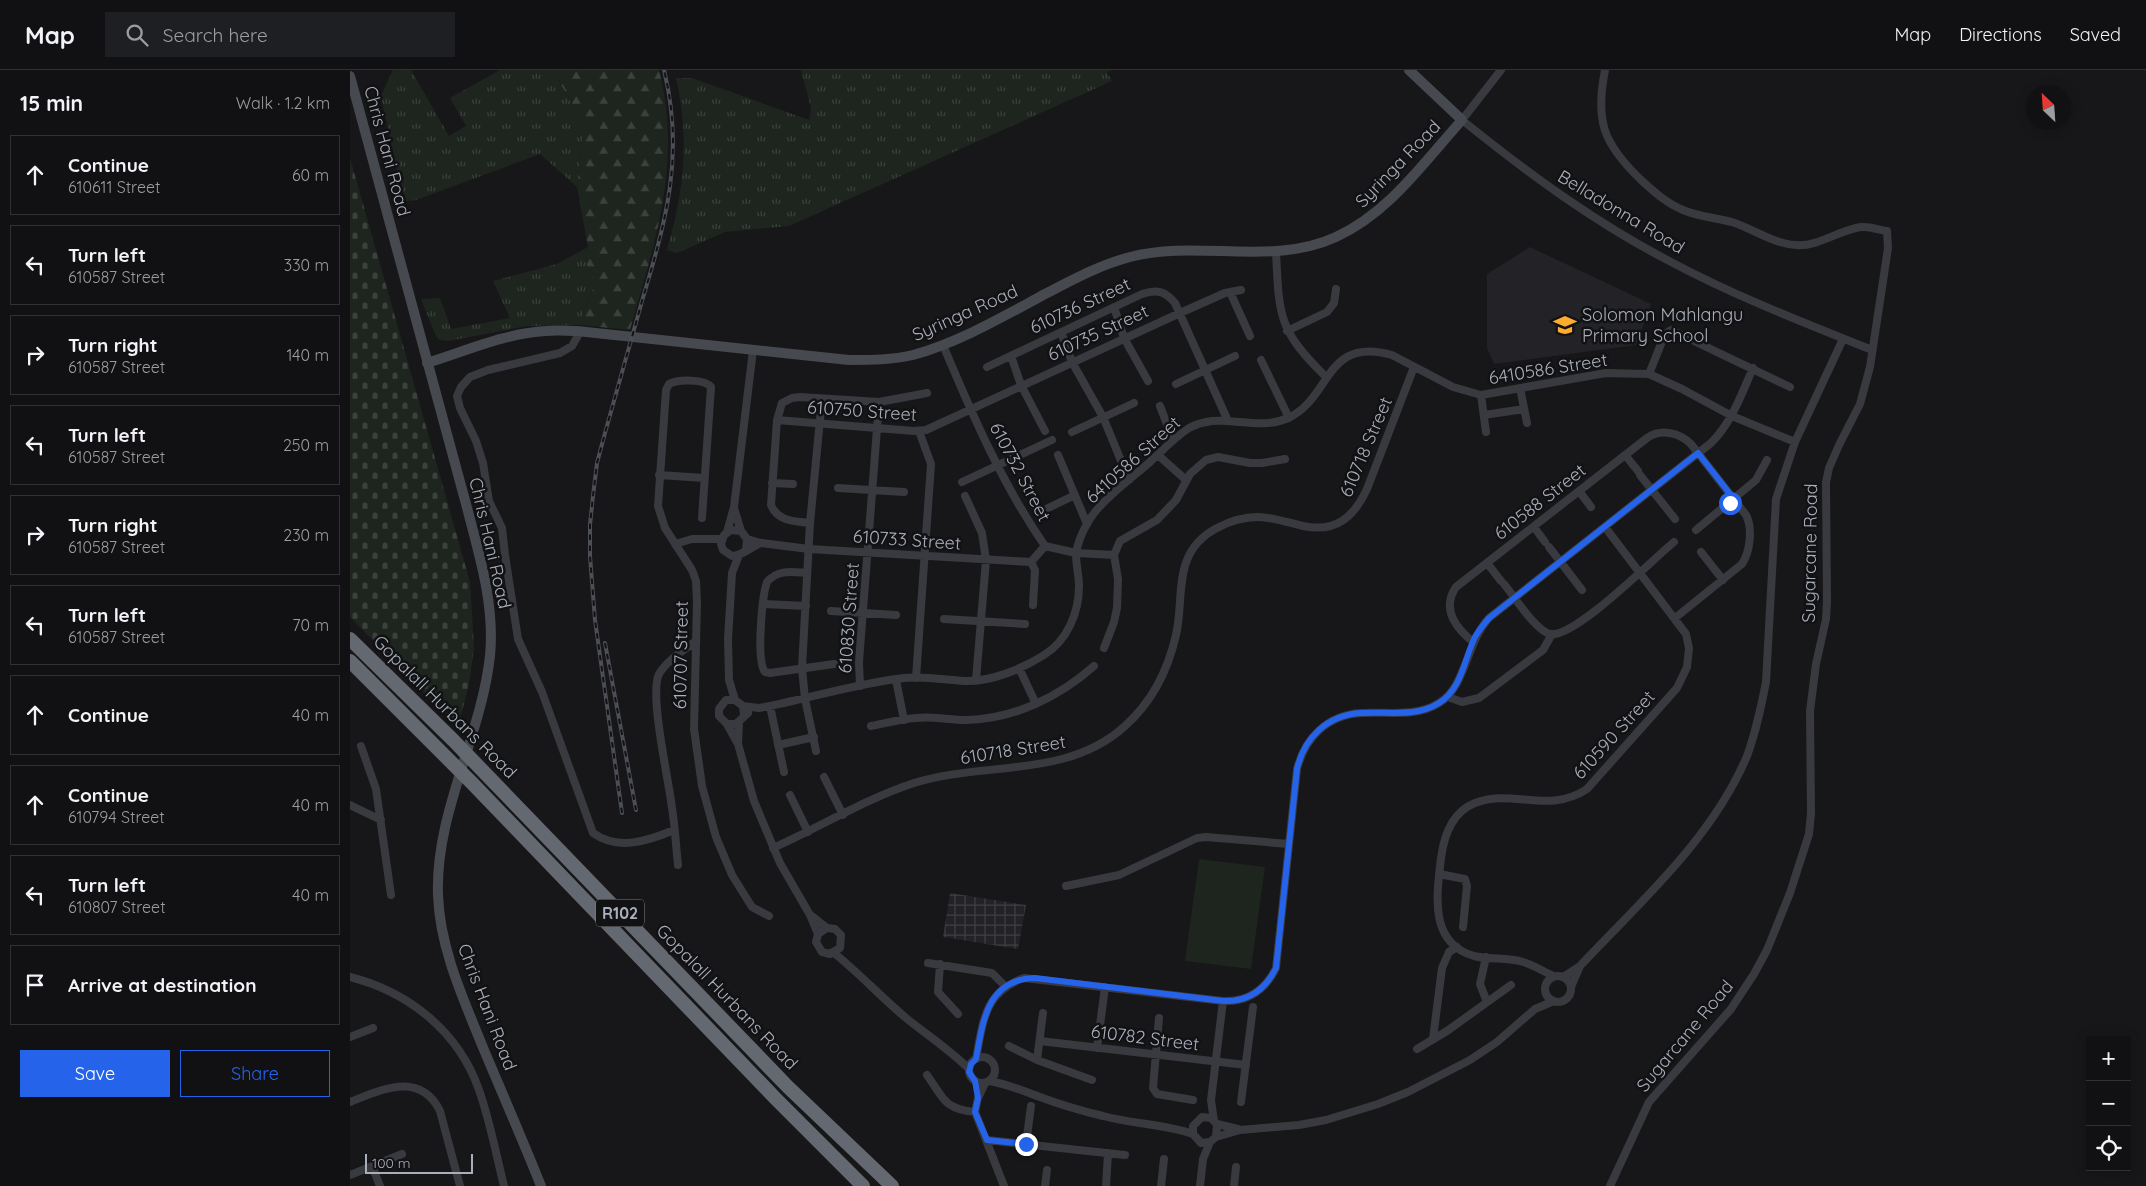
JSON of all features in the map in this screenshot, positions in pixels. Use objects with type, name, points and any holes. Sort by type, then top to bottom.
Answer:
[{"type":"highway","name":"Gopalall Hurbans Road","points":[[350,639],[453,740],[788,1087],[892,1186]]},
{"type":"highway","name":"Gopalall Hurbans Road","points":[[350,661],[472,783],[776,1099],[863,1186]]},
{"type":"street","name":"Belladonna Road","points":[[1409,70],[1462,120],[1562,197],[1628,239],[1673,264],[1741,296],[1843,340],[1872,350]]},
{"type":"street","points":[[1462,120],[1501,70]]},
{"type":"street","name":"Sugarcane Road","points":[[1605,70],[1601,93],[1601,109],[1603,123],[1612,147],[1619,158],[1652,190],[1674,206],[1684,211],[1733,223],[1783,243],[1796,245],[1815,242],[1869,226],[1887,231],[1888,248],[1872,350],[1860,404],[1839,445],[1829,468],[1826,482],[1827,610],[1823,638],[1816,664],[1810,711],[1812,813],[1803,853],[1780,918],[1754,974],[1731,1009],[1701,1045],[1659,1088],[1649,1102],[1610,1186]]},
{"type":"street","name":"Chris Hani Road","points":[[350,76],[480,557],[490,612],[490,658],[486,679],[443,840],[438,871],[440,921],[446,948],[470,1016],[542,1186]]},
{"type":"street","name":"Syringa Road","points":[[428,363],[518,335],[546,331],[580,332],[873,360],[912,355],[943,345],[1089,272],[1129,257],[1175,250],[1276,251],[1299,249],[1334,238],[1369,218],[1385,205],[1462,120]]},
{"type":"street","points":[[1276,251],[1278,304],[1288,331],[1302,354],[1326,377]]},
{"type":"street","points":[[1288,331],[1327,312],[1334,303],[1336,289]]},
{"type":"street","name":"610735 Street","points":[[970,410],[1180,313],[1230,292],[1241,290]]},
{"type":"street","name":"610736 Street","points":[[987,367],[1142,294],[1160,291],[1169,295],[1180,313],[1228,421]]},
{"type":"street","points":[[1230,292],[1250,336]]},
{"type":"street","points":[[1114,307],[1124,338],[1148,381]]},
{"type":"street","points":[[1649,374],[1665,334],[1671,330],[1790,387]]},
{"type":"street","points":[[580,332],[572,346],[560,354],[488,370],[470,377],[461,387],[458,396],[460,408],[476,441],[483,463],[489,501],[502,528],[504,555],[518,639],[542,692],[592,833],[603,841],[617,844],[634,843],[656,838],[674,830]]},
{"type":"street","points":[[1061,332],[1072,362],[1103,417],[1129,480]]},
{"type":"street","points":[[1433,1039],[1442,968],[1449,952],[1457,947],[1474,956],[1513,960],[1554,976],[1563,977],[1580,966],[1664,877],[1700,835],[1721,805],[1747,754],[1761,710],[1766,682],[1776,499],[1795,442],[1843,340]]},
{"type":"street","name":"610732 Street","points":[[943,345],[970,410],[1024,515],[1045,546],[1076,553],[1114,555]]},
{"type":"street","points":[[735,700],[729,680],[728,639],[732,573],[722,539],[727,532],[734,506],[753,350]]},
{"type":"street","name":"6410586 Street","points":[[759,708],[896,680],[916,678],[976,680],[997,676],[1019,668],[1051,650],[1059,643],[1072,622],[1078,604],[1079,590],[1076,553],[1087,524],[1095,512],[1173,440],[1192,426],[1213,421],[1273,423],[1288,418],[1307,406],[1326,377],[1340,362],[1359,353],[1382,352],[1392,355],[1453,387],[1480,394],[1606,374],[1649,374],[1682,389],[1732,416],[1795,442]]},
{"type":"street","points":[[1011,356],[1021,386],[1045,430]]},
{"type":"street","points":[[1176,384],[1235,356]]},
{"type":"street","points":[[1260,360],[1288,418]]},
{"type":"street","name":"610718 Street","points":[[773,848],[876,798],[917,782],[1058,761],[1094,748],[1112,738],[1147,702],[1164,672],[1176,634],[1181,578],[1188,558],[1197,545],[1216,528],[1245,518],[1259,517],[1315,528],[1332,526],[1349,517],[1361,504],[1414,367]]},
{"type":"street","points":[[978,1098],[975,1081],[971,1077],[988,1006],[1005,986],[1024,978],[1235,1002],[1253,996],[1270,979],[1276,968],[1297,769],[1301,753],[1310,737],[1325,725],[1341,717],[1359,713],[1413,713],[1427,710],[1448,697],[1459,679],[1480,628],[1489,618],[1652,490],[1721,433],[1732,416],[1753,368]]},
{"type":"street","name":"610707 Street","points":[[704,478],[710,387],[705,382],[676,381],[669,384],[666,390],[658,506],[660,517],[692,570],[696,581],[694,729],[702,786],[709,814],[726,864],[752,907],[769,916]]},
{"type":"street","points":[[1520,388],[1527,423]]},
{"type":"street","points":[[810,523],[787,520],[778,516],[771,505],[777,420],[782,403],[792,398],[879,402],[927,393]]},
{"type":"street","points":[[1480,394],[1486,432]]},
{"type":"street","points":[[816,751],[805,699],[802,668],[810,523],[822,399]]},
{"type":"street","name":"610830 Street","points":[[860,686],[859,662],[869,553],[879,402]]},
{"type":"street","points":[[1072,432],[1134,403]]},
{"type":"street","points":[[1160,406],[1173,440]]},
{"type":"street","points":[[1484,415],[1524,409]]},
{"type":"street","name":"610750 Street","points":[[777,420],[919,431],[934,427],[970,410]]},
{"type":"street","points":[[916,678],[932,464],[919,431]]},
{"type":"street","name":"610588 Street","points":[[1473,642],[1453,622],[1450,614],[1452,592],[1456,587],[1652,434],[1680,435],[1691,444],[1734,499],[1748,520],[1750,531],[1744,560],[1737,569],[1675,618]]},
{"type":"street","points":[[962,482],[1052,440]]},
{"type":"street","points":[[1058,455],[1087,524]]},
{"type":"street","points":[[1158,455],[1186,480]]},
{"type":"street","points":[[1625,456],[1675,519]]},
{"type":"street","points":[[1104,648],[1117,608],[1118,579],[1114,555],[1124,538],[1146,528],[1168,509],[1176,500],[1186,480],[1199,465],[1212,458],[1226,458],[1250,463],[1286,459]]},
{"type":"street","points":[[1696,530],[1756,480],[1767,460]]},
{"type":"street","points":[[659,475],[704,478],[702,518]]},
{"type":"street","points":[[772,483],[793,484]]},
{"type":"street","points":[[838,488],[904,492]]},
{"type":"street","points":[[1579,491],[1591,507]]},
{"type":"street","points":[[1046,509],[1075,495]]},
{"type":"street","points":[[966,496],[982,533],[986,560],[976,680]]},
{"type":"street","points":[[732,573],[743,552],[747,539],[741,531],[734,506]]},
{"type":"street","points":[[1534,527],[1582,590]]},
{"type":"street","name":"610590 Street","points":[[1457,947],[1445,934],[1438,916],[1437,900],[1445,836],[1452,822],[1475,802],[1496,799],[1549,802],[1566,800],[1586,789],[1676,688],[1683,678],[1687,667],[1689,648],[1686,634],[1605,527]]},
{"type":"street","points":[[727,532],[741,531]]},
{"type":"street","points":[[676,544],[692,538],[722,539]]},
{"type":"street","name":"610733 Street","points":[[747,539],[760,543],[809,549],[1031,562]]},
{"type":"street","points":[[708,540],[725,552],[743,552],[760,543]]},
{"type":"street","points":[[1448,697],[1462,702],[1479,698],[1543,650],[1552,634],[1570,629],[1581,621],[1633,580],[1674,542]]},
{"type":"street","points":[[1033,606],[1035,570],[1031,562],[1045,546]]},
{"type":"street","points":[[1701,552],[1723,580]]},
{"type":"street","points":[[1487,563],[1536,624],[1552,634]]},
{"type":"street","points":[[807,573],[786,571],[771,578],[765,587],[761,650],[763,671],[770,673],[834,664]]},
{"type":"street","points":[[764,604],[806,606]]},
{"type":"street","points":[[831,611],[896,615]]},
{"type":"street","points":[[944,619],[1025,624]]},
{"type":"street","points":[[678,865],[661,742],[656,686],[665,666],[696,641]]},
{"type":"street","points":[[871,726],[917,718],[967,720],[1008,714],[1036,704],[1068,687],[1094,666]]},
{"type":"street","points":[[1019,668],[1036,704]]},
{"type":"street","points":[[729,680],[718,712],[721,720],[727,724],[738,744],[754,801],[773,848],[810,915],[818,934],[816,942],[819,949],[826,953],[837,950]]},
{"type":"street","points":[[896,680],[904,720]]},
{"type":"street","points":[[723,702],[729,699],[735,700],[743,706],[759,708]]},
{"type":"street","points":[[743,706],[744,715]]},
{"type":"street","points":[[770,706],[784,772]]},
{"type":"street","points":[[738,744],[739,722],[744,715],[759,708]]},
{"type":"street","points":[[727,724],[739,722]]},
{"type":"street","points":[[778,745],[814,737]]},
{"type":"street","points":[[361,746],[376,789],[391,895]]},
{"type":"street","points":[[824,777],[843,815]]},
{"type":"street","points":[[790,795],[808,832]]},
{"type":"street","points":[[350,805],[381,820]]},
{"type":"street","points":[[1066,886],[1118,875],[1197,838],[1206,837],[1289,844]]},
{"type":"street","points":[[1440,874],[1465,879],[1467,886],[1463,927]]},
{"type":"street","points":[[810,915],[827,928],[836,929],[841,935],[837,950]]},
{"type":"street","points":[[818,934],[827,928]]},
{"type":"street","points":[[837,950],[850,966],[912,1022],[956,1055],[973,1063],[985,1058]]},
{"type":"street","points":[[1486,957],[1480,984],[1487,1002]]},
{"type":"street","points":[[928,963],[992,973],[1005,986]]},
{"type":"street","points":[[940,964],[938,992],[958,1014]]},
{"type":"street","points":[[1200,1186],[1203,1158],[1210,1142],[1216,1137],[1240,1130],[1326,1120],[1378,1104],[1408,1092],[1470,1060],[1497,1042],[1535,1010],[1554,1001],[1560,1002],[1566,999],[1570,994],[1580,966]]},
{"type":"street","points":[[1534,968],[1554,1001]]},
{"type":"street","points":[[1535,1010],[1549,979],[1554,976]]},
{"type":"street","points":[[350,977],[384,988],[401,996],[436,1023],[458,1048],[479,1090],[504,1186]]},
{"type":"street","points":[[1563,977],[1571,987]]},
{"type":"street","points":[[1417,1049],[1510,985]]},
{"type":"street","points":[[1097,1048],[1105,987]]},
{"type":"street","points":[[1216,1137],[1218,1128],[1211,1100],[1223,1001]]},
{"type":"street","points":[[1241,1102],[1253,1007]]},
{"type":"street","points":[[1037,1060],[1043,1013]]},
{"type":"street","points":[[1159,1018],[1152,1082],[1154,1091],[1157,1094],[1193,1100]]},
{"type":"street","points":[[350,1037],[373,1028]]},
{"type":"street","name":"610782 Street","points":[[1040,1041],[1246,1064]]},
{"type":"street","points":[[979,1042],[985,1058],[991,1062],[994,1070],[1007,1084]]},
{"type":"street","points":[[1009,1046],[1037,1060],[1092,1080]]},
{"type":"street","points":[[994,1070],[978,1098],[975,1112],[1004,1186]]},
{"type":"street","points":[[927,1076],[952,1107],[958,1110],[975,1112]]},
{"type":"street","points":[[975,1081],[1007,1084],[1039,1097],[1103,1117],[1131,1123],[1176,1128],[1210,1142]]},
{"type":"street","points":[[350,1102],[388,1088],[399,1086],[410,1086],[424,1092],[436,1104],[442,1117],[460,1186]]},
{"type":"street","points":[[1203,1158],[1195,1137],[1199,1120],[1211,1100]]},
{"type":"street","points":[[1026,1144],[1031,1106]]},
{"type":"street","points":[[1176,1128],[1199,1120],[1216,1122],[1240,1130]]},
{"type":"street","points":[[987,1140],[1125,1155]]},
{"type":"street","points":[[1106,1186],[1108,1153]]},
{"type":"street","points":[[350,1175],[402,1154]]},
{"type":"street","points":[[1161,1186],[1164,1159]]},
{"type":"street","points":[[372,1166],[380,1186]]},
{"type":"street","points":[[1234,1186],[1236,1167]]},
{"type":"street","points":[[1045,1186],[1047,1170]]},
{"type":"shaded area","name":"Solomon Mahlangu Primary School","points":[[1530,247],[1651,304],[1636,345],[1494,364],[1487,348],[1487,274]]},
{"type":"shaded area","points":[[950,893],[1026,905],[1018,949],[943,937]]},
{"type":"green space","points":[[393,70],[411,70],[449,136],[466,126],[450,98],[500,70],[552,70],[568,96],[583,134],[577,187],[540,154],[416,200],[406,201],[396,166],[381,96]]},
{"type":"green space","points":[[552,70],[659,70],[666,105],[667,170],[663,202],[656,233],[630,330],[580,325],[589,297],[595,286],[592,274],[586,264],[588,247],[577,187],[583,134],[568,96]]},
{"type":"green space","points":[[801,70],[1112,70],[1107,72],[1112,81],[789,226],[725,232],[677,253],[667,250],[678,207],[683,165],[683,123],[676,78],[692,78],[809,120],[811,108]]},
{"type":"green space","points":[[350,158],[470,582],[474,648],[469,684],[458,727],[350,617]]},
{"type":"green space","points":[[588,247],[586,264],[592,274],[595,286],[589,297],[580,325],[527,326],[448,341],[439,340],[436,336],[421,299],[440,298],[451,329],[510,318],[493,281],[557,264]]},
{"type":"green space","points":[[1199,859],[1265,867],[1251,969],[1185,961]]},
{"type":"railway","points":[[622,813],[595,620],[590,556],[590,525],[597,463],[659,243],[670,187],[673,131],[664,70]]},
{"type":"railway","points":[[605,643],[636,810]]},
{"type":"place","name":"Solomon Mahlangu Primary School","points":[[1565,325]]},
{"type":"route","points":[[1026,1144],[987,1140],[975,1112],[978,1098],[975,1081],[969,1072],[971,1064],[976,1059],[988,1006],[1005,986],[1024,978],[1035,978],[1235,1002],[1253,996],[1270,979],[1276,968],[1297,769],[1301,753],[1310,737],[1325,725],[1341,717],[1359,713],[1413,713],[1427,710],[1448,697],[1459,679],[1474,639],[1480,628],[1489,618],[1698,453],[1734,499],[1730,503]]}]
